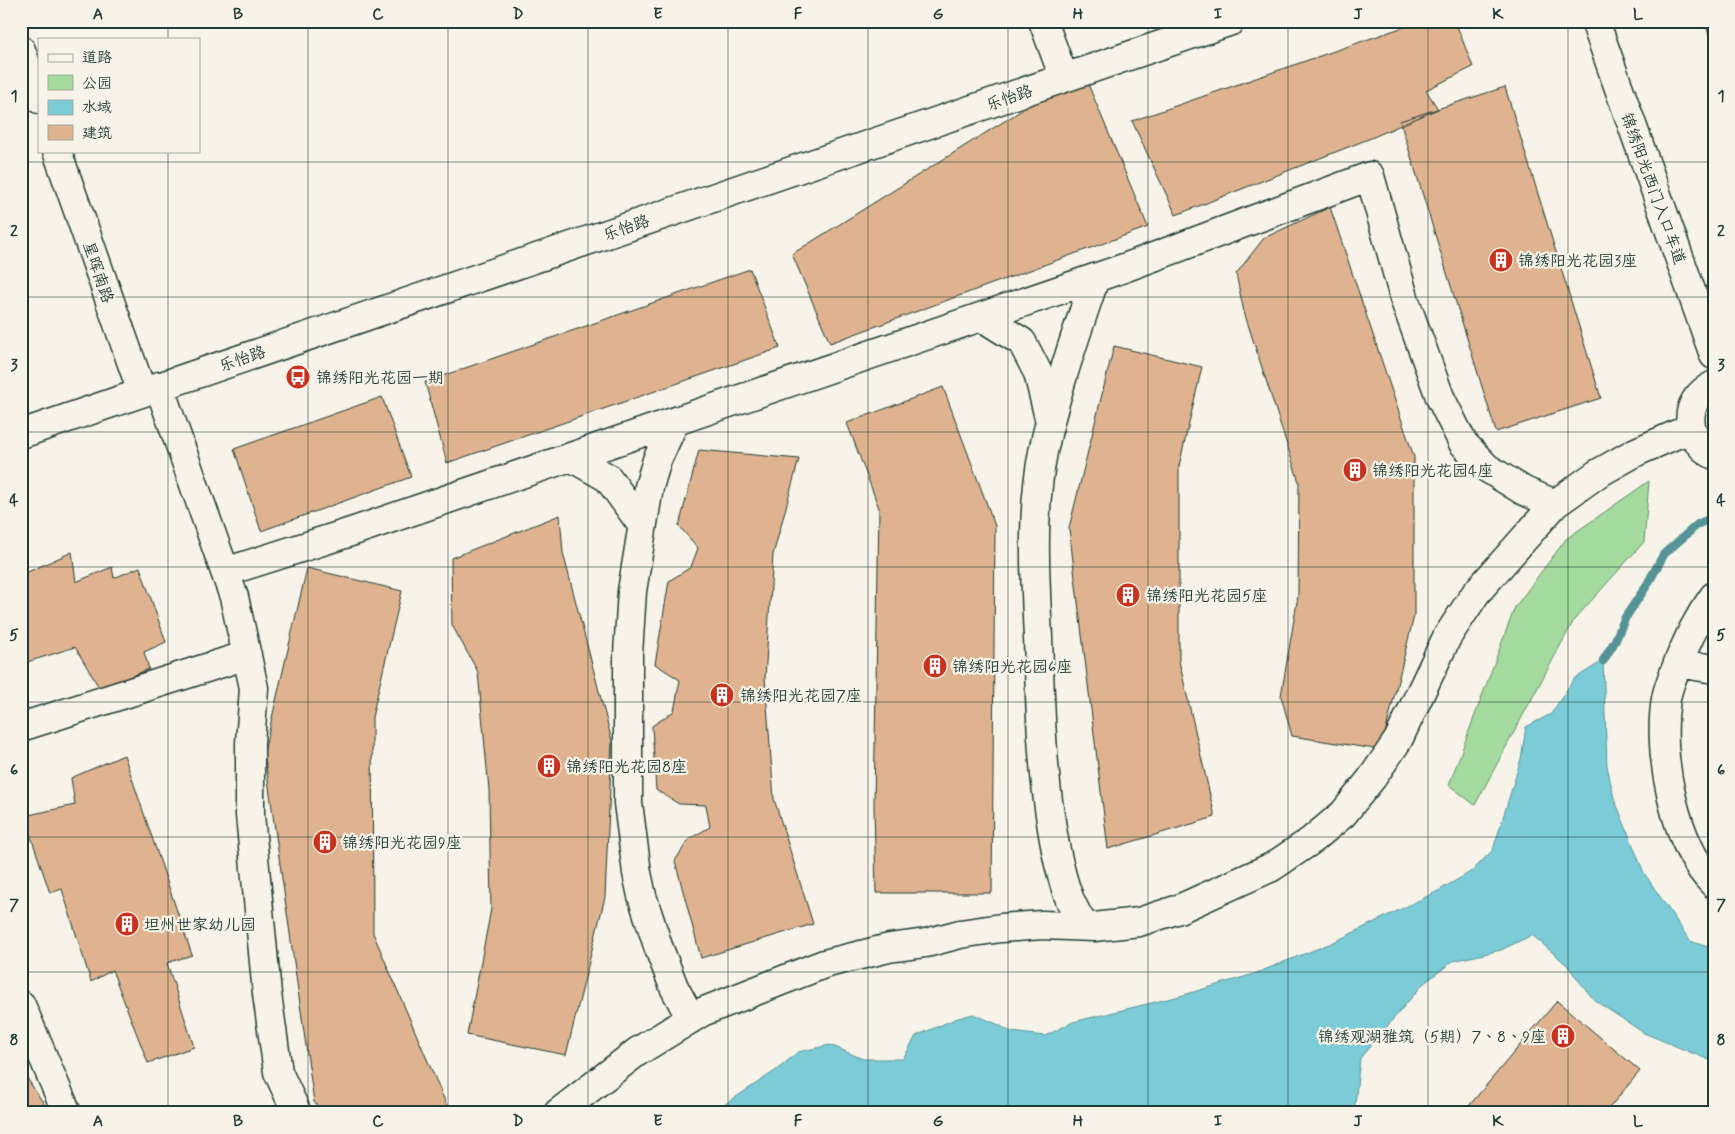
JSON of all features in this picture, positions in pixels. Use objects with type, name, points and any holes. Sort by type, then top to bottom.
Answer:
[{"type":"street","points":[[1043,21],[1064,78]]},
{"type":"street","name":"乐怡路","points":[[21,434],[1231,21]]},
{"type":"street","name":"锦绣阳光西门入口车道","points":[[1595,21],[1714,355]]},
{"type":"street","points":[[21,50],[38,97]]},
{"type":"street","name":"星晖南路","points":[[57,152],[234,597],[254,688],[250,743],[250,815],[267,994],[278,1072],[297,1113]]},
{"type":"street","points":[[225,572],[571,458],[1095,278],[1370,176],[1405,301],[1440,397],[1463,443],[1487,468],[1524,491],[1556,504]]},
{"type":"street","points":[[1084,926],[1070,900],[1060,870],[1052,834],[1041,731],[1035,556],[1036,509],[1043,453],[1056,398],[1095,278]]},
{"type":"street","points":[[982,316],[1022,342],[1038,373],[1050,422]]},
{"type":"street","points":[[1714,385],[1701,394],[1694,404],[1690,416],[1691,428],[1695,439],[1703,448],[1714,455]]},
{"type":"street","points":[[674,423],[657,460],[649,488],[632,591],[628,654],[628,803],[637,873],[642,896],[674,987],[691,1019]]},
{"type":"street","points":[[558,1113],[637,1052],[702,1012],[824,964],[889,948],[926,943],[960,934],[1001,928],[1042,925],[1084,926],[1139,922],[1179,909],[1272,867],[1312,840],[1343,814],[1372,778],[1398,740],[1448,637],[1476,593],[1556,504],[1597,474],[1636,452],[1691,428]]},
{"type":"street","points":[[571,458],[608,478],[642,525]]},
{"type":"street","points":[[1714,596],[1699,616],[1678,663],[1666,696],[1662,723],[1669,794],[1683,836],[1697,864],[1714,884]]},
{"type":"street","points":[[21,727],[246,655]]},
{"type":"street","points":[[1678,663],[1714,669]]},
{"type":"street","points":[[21,1005],[67,1113]]},
{"type":"green space","points":[[1649,481],[1644,542],[1574,620],[1475,805],[1449,785],[1515,607],[1566,539]]},
{"type":"water","points":[[1603,661],[1607,766],[1614,798],[1644,873],[1690,941],[1714,949],[1714,1062],[1644,1033],[1594,1000],[1566,964],[1532,935],[1501,950],[1453,961],[1423,984],[1360,1058],[1354,1113],[1087,1113],[1071,1108],[1031,1113],[712,1113],[778,1069],[798,1052],[830,1045],[863,1059],[903,1059],[916,1036],[955,1019],[973,1014],[1011,1032],[1045,1036],[1073,1022],[1180,996],[1254,974],[1334,942],[1438,891],[1472,871],[1493,850],[1521,759],[1526,727],[1551,714],[1574,679]]},
{"type":"building","points":[[1421,21],[1455,21],[1473,67],[1426,90],[1438,109],[1371,138],[1176,215],[1132,121]]},
{"type":"building","points":[[1704,21],[1714,21],[1714,48]]},
{"type":"building","points":[[1083,72],[1148,227],[830,343],[792,254]]},
{"type":"building","name":"锦绣阳光花园3座","points":[[1505,87],[1601,398],[1496,432],[1400,121]]},
{"type":"building","name":"锦绣阳光花园4座","points":[[1330,207],[1414,457],[1414,616],[1381,750],[1292,736],[1281,696],[1298,596],[1299,482],[1244,312],[1236,274],[1264,238]]},
{"type":"building","points":[[750,269],[780,348],[447,463],[425,382]]},
{"type":"building","name":"锦绣阳光花园5座","points":[[1114,346],[1202,367],[1179,466],[1179,661],[1215,817],[1108,849],[1069,528]]},
{"type":"building","name":"锦绣阳光花园6座","points":[[943,387],[995,526],[992,893],[876,893],[874,805],[879,508],[847,423]]},
{"type":"building","points":[[382,397],[411,477],[261,531],[234,449]]},
{"type":"building","name":"锦绣阳光花园7座","points":[[699,450],[799,459],[773,555],[765,678],[774,799],[813,924],[701,958],[675,861],[689,839],[710,827],[706,805],[679,804],[656,790],[652,726],[674,711],[680,680],[655,664],[669,581],[691,567],[698,548],[679,526]]},
{"type":"building","name":"锦绣阳光花园8座","points":[[560,515],[563,553],[612,741],[605,897],[566,1055],[467,1035],[491,909],[489,790],[478,672],[452,625],[451,558]]},
{"type":"building","points":[[72,552],[76,582],[112,567],[114,578],[140,567],[166,642],[144,652],[149,669],[100,689],[75,647],[21,664],[21,575]]},
{"type":"building","name":"锦绣阳光花园9座","points":[[307,568],[402,591],[372,717],[373,933],[450,1113],[324,1113],[314,1102],[264,752]]},
{"type":"building","name":"坦州世家幼儿园","points":[[124,755],[192,955],[167,963],[194,1047],[148,1063],[112,970],[91,982],[62,889],[50,893],[24,816],[75,805],[71,778]]},
{"type":"building","name":"锦绣观湖雅筑（5期）7、8、9座","points":[[1557,1001],[1640,1071],[1605,1113],[1463,1113]]},
{"type":"building","points":[[21,1069],[50,1113],[21,1113]]},
{"type":"waterway","points":[[1603,661],[1615,641],[1625,618],[1647,585],[1664,554],[1698,524],[1714,517]]},
{"type":"place","name":"锦绣阳光花园3座","points":[[1501,260]]},
{"type":"place","name":"锦绣阳光花园一期","points":[[298,377]]},
{"type":"place","name":"锦绣阳光花园4座","points":[[1355,470]]},
{"type":"place","name":"锦绣阳光花园5座","points":[[1128,595]]},
{"type":"place","name":"锦绣阳光花园6座","points":[[935,666]]},
{"type":"place","name":"锦绣阳光花园7座","points":[[722,695]]},
{"type":"place","name":"锦绣阳光花园8座","points":[[549,766]]},
{"type":"place","name":"锦绣阳光花园9座","points":[[325,842]]},
{"type":"place","name":"坦州世家幼儿园","points":[[127,924]]},
{"type":"place","name":"锦绣观湖雅筑（5期）7、8、9座","points":[[1563,1036]]}]
